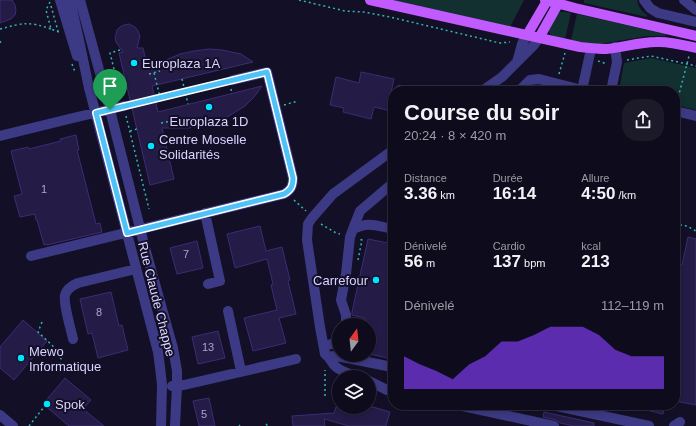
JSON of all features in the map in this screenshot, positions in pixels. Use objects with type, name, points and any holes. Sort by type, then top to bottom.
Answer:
[{"type":"main road","points":[[370,0],[524,39],[539,38],[591,49],[607,49],[636,44],[667,42],[693,52]]},
{"type":"main road","points":[[524,39],[534,24],[546,0],[696,36]]},
{"type":"main road","points":[[539,38],[559,2]]},
{"type":"street","name":"Rue Claude Chappe","points":[[70,0],[89,88],[158,352],[162,385],[161,426]]},
{"type":"street","points":[[80,0],[173,348],[177,372],[175,426]]},
{"type":"street","points":[[644,0],[650,8],[658,13],[696,22]]},
{"type":"street","points":[[684,0],[696,10]]},
{"type":"street","name":"Rue Claude Chappe","points":[[55,1],[72,41],[89,88]]},
{"type":"street","points":[[489,86],[502,77],[518,62],[539,38]]},
{"type":"street","points":[[518,62],[524,39]]},
{"type":"street","points":[[612,86],[617,62],[615,47]]},
{"type":"street","points":[[585,86],[593,60],[591,49]]},
{"type":"street","points":[[31,256],[284,194],[289,191],[292,187],[293,178],[267,72],[233,80]]},
{"type":"street","points":[[524,86],[530,80],[539,79],[568,86]]},
{"type":"street","points":[[0,136],[124,106]]},
{"type":"street","points":[[680,109],[696,116]]},
{"type":"street","points":[[341,370],[336,367],[327,355],[320,327],[307,240],[308,224],[334,194],[388,154]]},
{"type":"street","points":[[346,318],[341,300],[346,274],[350,237],[360,211],[388,187]]},
{"type":"street","points":[[202,214],[220,281],[208,284]]},
{"type":"street","points":[[353,229],[361,225],[369,224],[388,228]]},
{"type":"street","points":[[73,339],[65,302],[65,295],[69,289],[78,283],[136,269]]},
{"type":"street","points":[[228,311],[241,371]]},
{"type":"street","points":[[327,355],[332,350]]},
{"type":"street","points":[[327,355],[388,366]]},
{"type":"street","points":[[162,385],[177,386],[296,359]]},
{"type":"street","points":[[376,384],[388,390]]},
{"type":"street","points":[[481,410],[554,426]]},
{"type":"street","points":[[575,410],[649,426]]},
{"type":"street","points":[[0,415],[13,426]]},
{"type":"path","points":[[299,0],[345,11],[364,12],[390,17],[500,43],[524,39]]},
{"type":"path","points":[[55,1],[58,31]]},
{"type":"path","points":[[0,28],[26,23],[38,24],[51,29]]},
{"type":"path","points":[[120,50],[110,53],[149,209]]},
{"type":"path","points":[[680,91],[687,64],[693,52]]},
{"type":"path","points":[[561,70],[565,53]]},
{"type":"path","points":[[593,60],[607,64],[651,56],[696,66]]},
{"type":"path","points":[[149,74],[160,72]]},
{"type":"path","points":[[154,73],[160,97]]},
{"type":"path","points":[[182,79],[188,104]]},
{"type":"path","points":[[124,106],[233,80]]},
{"type":"path","points":[[276,108],[298,101]]},
{"type":"path","points":[[161,123],[172,121]]},
{"type":"path","points":[[130,131],[137,129]]},
{"type":"path","points":[[168,153],[182,149]]},
{"type":"path","points":[[289,191],[291,196],[312,218],[331,230]]},
{"type":"path","points":[[680,225],[687,226],[696,231]]},
{"type":"path","points":[[42,322],[38,332],[56,348],[61,359],[59,368]]},
{"type":"path","points":[[325,396],[325,368],[327,355]]},
{"type":"path","points":[[29,426],[44,407]]},
{"type":"green space","points":[[390,0],[524,0],[510,27]]},
{"type":"green space","points":[[584,0],[637,0],[640,9],[647,15],[647,17],[584,3]]},
{"type":"green space","points":[[560,12],[571,13],[565,39],[553,36],[548,31]]},
{"type":"green space","points":[[577,14],[666,34],[665,36],[647,36],[600,44],[583,43],[571,40]]},
{"type":"green space","points":[[651,58],[696,68],[696,110],[680,106],[680,86],[620,86],[624,63]]},
{"type":"building","points":[[0,0],[12,0],[16,10],[15,15],[11,19],[0,23]]},
{"type":"building","points":[[129,24],[135,27],[138,31],[140,36],[137,48],[143,48],[148,70],[180,54],[209,49],[241,54],[253,62],[152,86],[158,112],[262,86],[245,106],[214,123],[188,128],[162,128],[174,179],[150,185],[119,53],[123,52],[115,38],[117,30],[120,27]]},
{"type":"building","points":[[361,72],[394,79],[392,86],[388,86],[387,110],[374,107],[371,119],[343,112],[344,108],[330,105],[336,77],[359,83]]},
{"type":"building","points":[[76,135],[79,150],[77,150],[96,224],[100,223],[102,232],[44,245],[35,214],[20,217],[14,196],[22,194],[11,151],[28,147],[29,149],[61,141],[60,139]]},
{"type":"building","points":[[260,226],[266,251],[282,247],[296,314],[279,318],[286,343],[253,351],[244,318],[277,310],[271,285],[273,284],[267,259],[235,268],[227,234]]},
{"type":"building","points":[[688,237],[696,239],[696,405],[680,402],[680,264],[682,265]]},
{"type":"building","name":"Carrefour","points":[[368,239],[388,243],[388,358],[376,355],[376,318],[365,318],[352,315]]},
{"type":"building","points":[[197,241],[203,268],[177,274],[170,248]]},
{"type":"building","points":[[111,292],[119,326],[122,325],[128,350],[98,358],[92,333],[88,334],[80,299]]},
{"type":"building","points":[[23,320],[47,341],[14,380],[0,368],[0,347]]},
{"type":"building","points":[[218,331],[225,358],[198,364],[192,337]]},
{"type":"building","points":[[65,378],[91,400],[83,409],[104,426],[69,426],[43,404]]},
{"type":"building","points":[[209,398],[215,426],[199,426],[193,401]]},
{"type":"building","points":[[376,408],[390,412],[386,426],[349,426],[324,419],[325,426],[293,426],[292,416],[332,413],[376,414]]},
{"type":"building","points":[[646,410],[664,410],[663,414]]},
{"type":"building","points":[[544,412],[594,423],[594,426],[574,426],[560,423],[556,420],[543,417]]},
{"type":"place","name":"Europlaza 1A","points":[[134,63]]},
{"type":"place","name":"Europlaza 1D","points":[[209,107]]},
{"type":"place","name":"Centre Moselle Solidarités","points":[[151,146]]},
{"type":"place","name":"Carrefour","points":[[376,280]]},
{"type":"place","name":"Mewo Informatique","points":[[21,358]]},
{"type":"place","name":"Spok","points":[[47,404]]},
{"type":"route","points":[[267,72],[293,178],[292,187],[284,194],[127,233],[96,113],[110,110],[267,72]]}]
